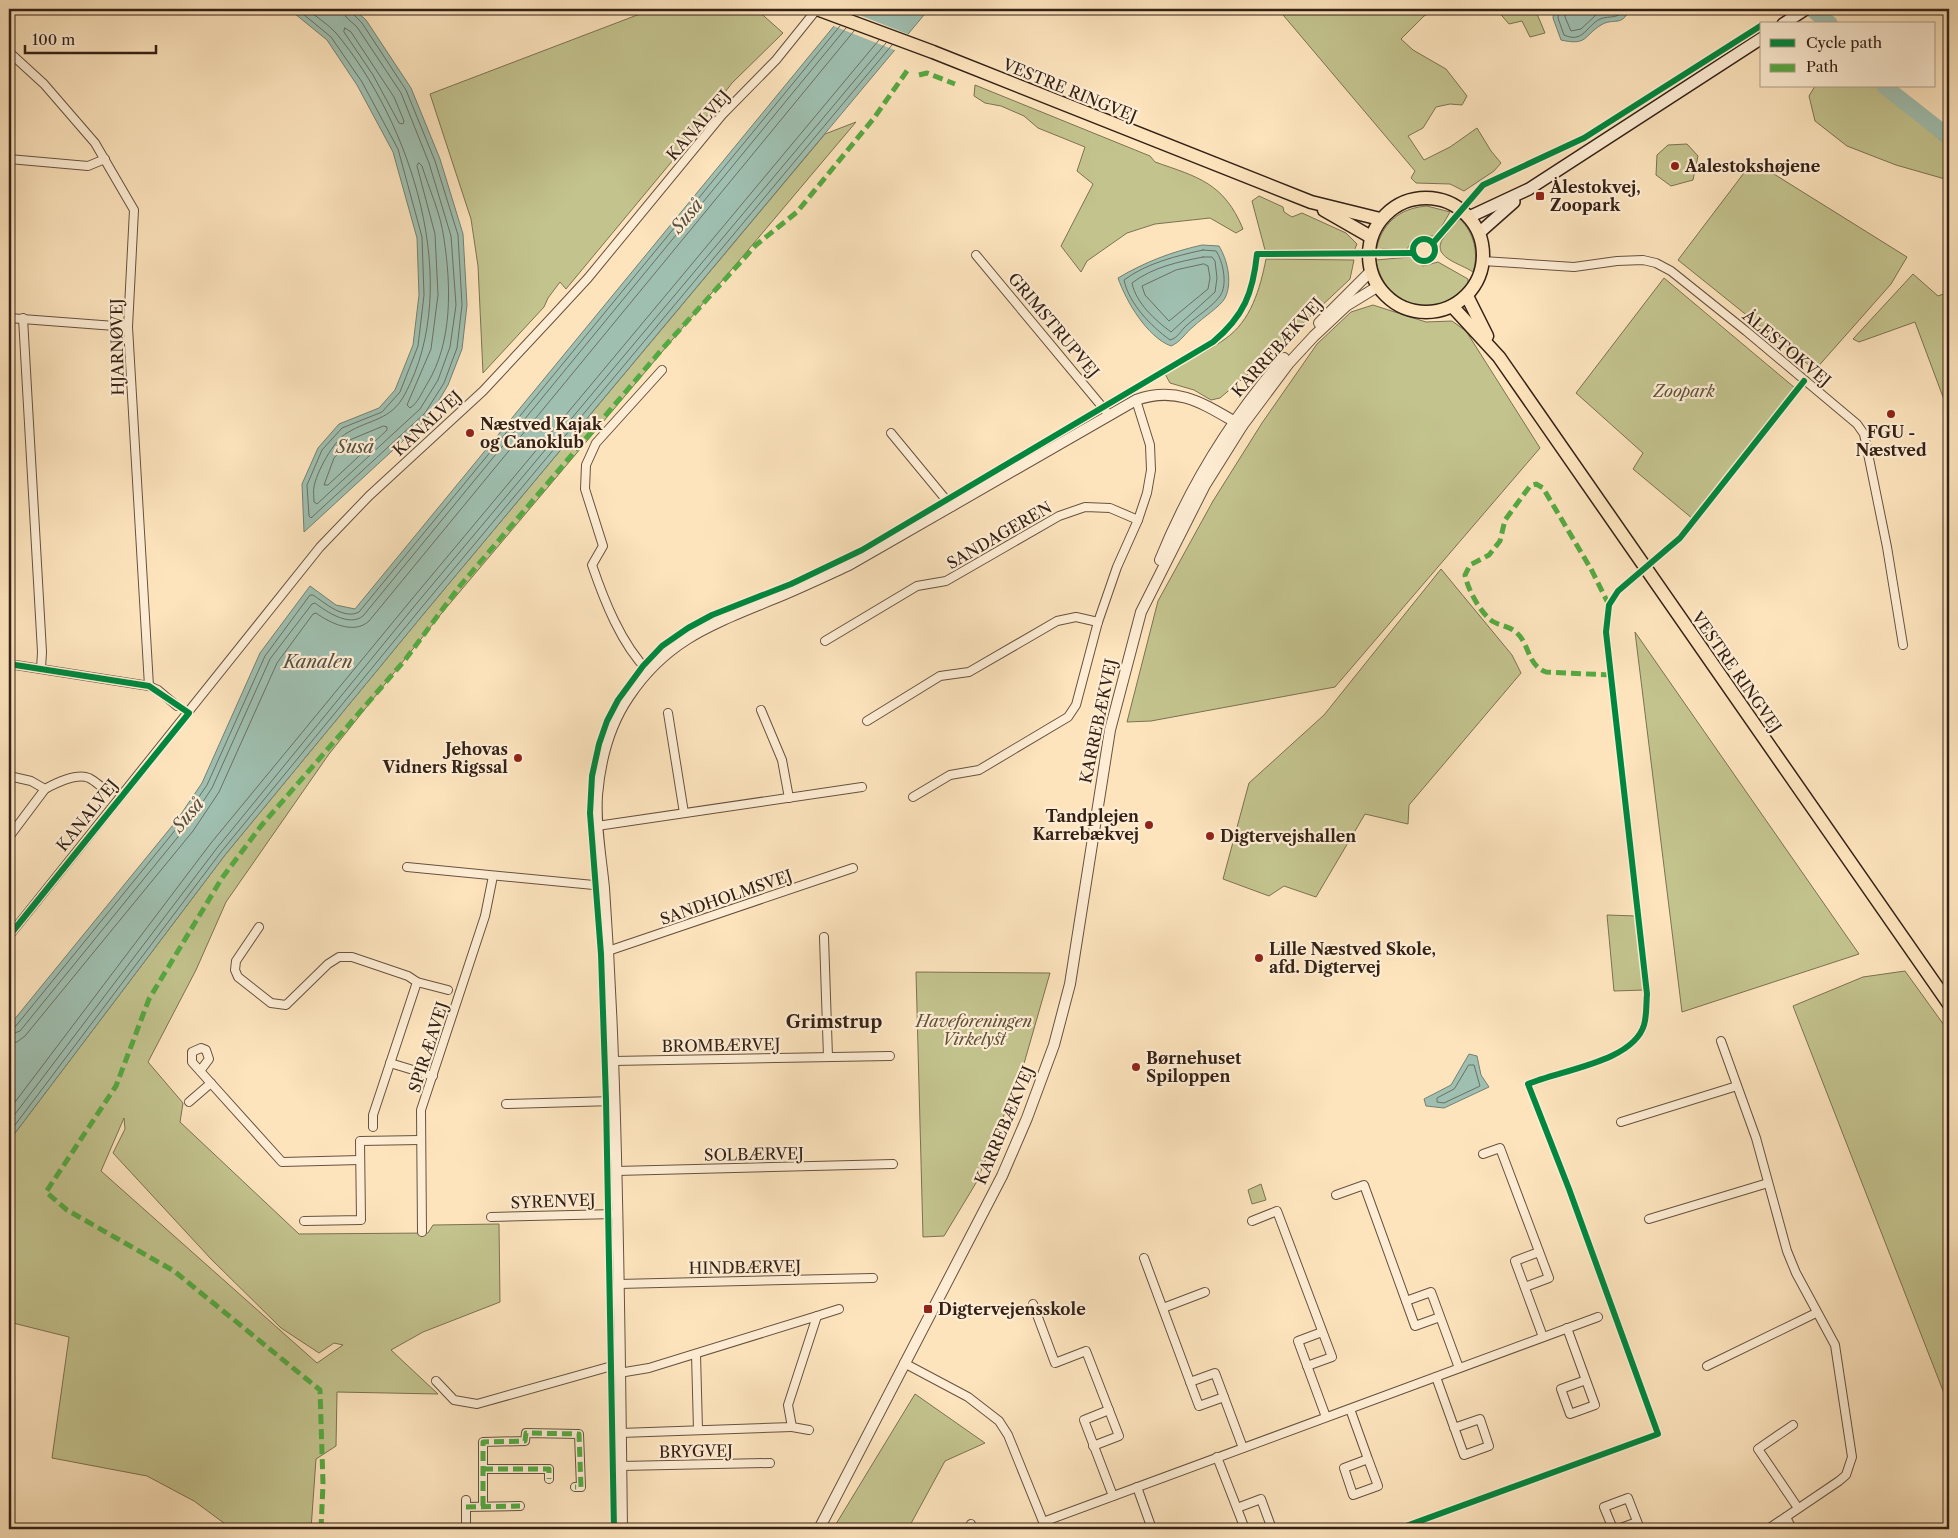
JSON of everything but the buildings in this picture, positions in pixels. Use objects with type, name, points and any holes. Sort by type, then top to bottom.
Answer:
[{"type":"main road","name":"VESTRE RINGVEJ","points":[[817,9],[933,52],[1311,202],[1380,220]]},
{"type":"main road","points":[[1786,22],[1805,9]]},
{"type":"main road","points":[[1469,217],[1528,189],[1760,39]]},
{"type":"main road","points":[[1479,233],[1528,189]]},
{"type":"main road","points":[[1424,198],[1449,203],[1469,217],[1479,233],[1483,261],[1478,280],[1467,296],[1452,306],[1429,313],[1417,312],[1394,304],[1377,287],[1370,272],[1368,254],[1371,237],[1380,220],[1400,204],[1424,198]]},
{"type":"main road","name":"VESTRE RINGVEJ","points":[[1311,202],[1371,237]]},
{"type":"main road","name":"VESTRE RINGVEJ","points":[[1467,296],[1499,358]]},
{"type":"main road","name":"VESTRE RINGVEJ","points":[[1452,306],[1499,358],[1949,1004]]},
{"type":"street","name":"KANALVEJ","points":[[9,936],[320,547],[369,496],[483,390],[552,317],[588,278],[722,114],[776,60],[817,9]]},
{"type":"street","name":"HJARNØVEJ","points":[[9,52],[44,84],[94,143],[134,210],[128,327],[149,686]]},
{"type":"street","points":[[9,160],[88,166],[105,159]]},
{"type":"street","name":"GRIMSTRUPVEJ","points":[[976,255],[1109,415]]},
{"type":"street","name":"ÅLESTOKVEJ","points":[[1483,261],[1574,267],[1617,261],[1643,260],[1656,263],[1671,271],[1746,331],[1857,424],[1864,434],[1887,547],[1903,645]]},
{"type":"street","name":"KARREBÆKVEJ","points":[[819,1529],[1002,1176],[1027,1118],[1054,1045],[1070,984],[1110,730],[1146,592],[1166,544],[1200,475],[1284,360],[1370,272]]},
{"type":"street","name":"KARREBÆKVEJ","points":[[1141,612],[1173,546],[1238,424],[1314,336],[1346,306],[1377,287]]},
{"type":"street","points":[[9,318],[128,327]]},
{"type":"street","points":[[23,318],[42,652],[40,668]]},
{"type":"street","points":[[648,671],[626,640],[605,602],[592,565],[603,546],[585,489],[586,465],[596,443],[662,370]]},
{"type":"street","points":[[622,1529],[613,1061],[604,886],[597,826],[597,795],[601,762],[610,734],[629,695],[648,671],[671,649],[693,634],[716,622],[810,584],[848,566],[1136,400],[1153,394],[1171,394],[1202,403],[1238,424]]},
{"type":"street","points":[[914,797],[950,775],[979,770],[1068,717],[1076,705],[1098,622],[1117,567],[1138,520],[1147,493],[1151,462],[1150,446],[1136,400]]},
{"type":"street","points":[[891,433],[952,507]]},
{"type":"street","name":"SANDAGEREN","points":[[825,641],[917,586],[946,581],[1058,516],[1085,507],[1110,508],[1138,520]]},
{"type":"street","points":[[867,721],[940,676],[969,672],[1057,620],[1076,617],[1098,622]]},
{"type":"street","points":[[9,664],[149,686],[158,690],[177,706]]},
{"type":"street","points":[[760,710],[782,760],[789,798]]},
{"type":"street","points":[[668,713],[684,813]]},
{"type":"street","points":[[9,776],[31,781],[46,789]]},
{"type":"street","points":[[9,837],[46,789],[55,783],[82,776],[90,778],[106,790]]},
{"type":"street","points":[[597,826],[862,787]]},
{"type":"street","points":[[408,867],[604,886]]},
{"type":"street","name":"SANDHOLMSVEJ","points":[[608,952],[852,868]]},
{"type":"street","name":"SPIRÆAVEJ","points":[[422,1232],[421,1110],[485,916],[493,876]]},
{"type":"street","points":[[259,927],[236,961],[235,970],[238,977],[271,1003],[286,1005],[328,964],[339,957],[352,957],[408,976],[417,982],[448,990]]},
{"type":"street","points":[[824,937],[828,1057]]},
{"type":"street","points":[[373,1127],[373,1115],[417,982]]},
{"type":"street","points":[[1721,1041],[1756,1138],[1787,1251],[1816,1312],[1835,1345],[1852,1457],[1846,1475],[1768,1529]]},
{"type":"street","name":"BROMBÆRVEJ","points":[[613,1061],[890,1056]]},
{"type":"street","points":[[390,1063],[433,1076]]},
{"type":"street","points":[[200,1071],[282,1162],[360,1160]]},
{"type":"street","points":[[189,1102],[211,1083]]},
{"type":"street","points":[[1621,1122],[1737,1086]]},
{"type":"street","points":[[506,1104],[614,1101]]},
{"type":"street","points":[[304,1221],[361,1220],[360,1141],[420,1140]]},
{"type":"street","points":[[1483,1154],[1500,1148],[1549,1278],[1524,1287]]},
{"type":"street","name":"SOLBÆRVEJ","points":[[616,1171],[893,1164]]},
{"type":"street","points":[[1650,1219],[1768,1183]]},
{"type":"street","points":[[1336,1195],[1364,1185],[1414,1326],[1440,1317]]},
{"type":"street","points":[[1252,1221],[1277,1211],[1332,1357],[1307,1366]]},
{"type":"street","name":"SYRENVEJ","points":[[491,1217],[616,1214]]},
{"type":"street","points":[[1539,1252],[1515,1261],[1543,1337]]},
{"type":"street","points":[[1144,1258],[1200,1406],[1224,1397]]},
{"type":"street","name":"HINDBÆRVEJ","points":[[618,1284],[873,1278]]},
{"type":"street","points":[[1163,1308],[1205,1292]]},
{"type":"street","points":[[1406,1301],[1431,1292],[1459,1368]]},
{"type":"street","points":[[1033,1304],[1056,1363],[1086,1351],[1119,1436],[1093,1446]]},
{"type":"street","points":[[436,1381],[454,1400],[477,1404],[619,1368],[649,1368],[839,1309]]},
{"type":"street","points":[[1707,1366],[1816,1312]]},
{"type":"street","points":[[792,1427],[788,1405],[817,1316]]},
{"type":"street","points":[[904,1363],[968,1397],[999,1421],[1008,1435],[1045,1525],[1136,1487],[1598,1317]]},
{"type":"street","points":[[1567,1328],[1586,1380],[1595,1405],[1570,1414],[1561,1389],[1586,1380]]},
{"type":"street","points":[[1322,1332],[1298,1341],[1326,1417]]},
{"type":"street","points":[[696,1354],[698,1430]]},
{"type":"street","points":[[1190,1382],[1215,1373],[1243,1448]]},
{"type":"street","points":[[1436,1377],[1454,1428],[1464,1455],[1489,1446],[1480,1419],[1454,1428]]},
{"type":"street","points":[[1350,1409],[1378,1486],[1353,1495],[1344,1468],[1368,1459]]},
{"type":"street","points":[[1109,1410],[1084,1420],[1113,1496]]},
{"type":"street","points":[[1793,1425],[1758,1449],[1798,1508]]},
{"type":"street","points":[[620,1432],[792,1427],[808,1430]]},
{"type":"street","points":[[483,1506],[484,1442],[525,1441],[526,1434],[579,1434],[580,1487],[575,1487]]},
{"type":"street","points":[[1217,1457],[1245,1529]]},
{"type":"street","name":"BRYGVEJ","points":[[621,1466],[770,1463]]},
{"type":"street","points":[[483,1469],[548,1469],[548,1479]]},
{"type":"street","points":[[1136,1487],[1152,1529]]},
{"type":"street","points":[[1612,1529],[1604,1507],[1628,1498],[1639,1526],[1618,1529]]},
{"type":"street","points":[[1236,1508],[1261,1499],[1272,1529],[1260,1529]]},
{"type":"street","points":[[466,1529],[466,1503],[483,1506],[520,1506]]},
{"type":"street","points":[[1786,1517],[1792,1529]]},
{"type":"green space","points":[[653,9],[756,9],[783,33],[732,83],[678,154],[566,289],[560,282],[544,307],[483,373],[478,266],[471,219],[430,94]]},
{"type":"green space","points":[[1278,9],[1438,9],[1424,16],[1401,39],[1413,50],[1446,69],[1467,96],[1462,105],[1450,104],[1436,107],[1423,128],[1408,136],[1424,160],[1450,147],[1477,128],[1501,163],[1494,171],[1464,191],[1450,184],[1416,183],[1411,178],[1415,171]]},
{"type":"green space","points":[[1496,9],[1535,9],[1545,33],[1530,37],[1522,21],[1509,24]]},
{"type":"green space","points":[[975,85],[1150,156],[1155,162],[1197,178],[1208,184],[1227,201],[1243,229],[1236,233],[1210,218],[1155,224],[1127,233],[1087,261],[1081,272],[1061,246],[1093,184],[1077,171],[1085,147],[1038,128],[1024,116],[1001,106],[985,103],[974,96]]},
{"type":"green space","points":[[1814,88],[1878,88],[1949,147],[1949,183],[1945,179],[1896,165],[1847,146],[1815,121],[1809,96]]},
{"type":"green space","points":[[856,122],[441,614],[329,754],[226,902],[196,970],[148,1062],[183,1103],[180,1122],[299,1234],[428,1233],[433,1225],[499,1224],[500,1302],[423,1332],[391,1350],[438,1394],[337,1392],[336,1446],[316,1459],[311,1529],[232,1529],[194,1501],[147,1476],[52,1458],[69,1337],[9,1322],[9,1141],[225,855],[426,611],[825,134]],"holes":[[[124,1118],[125,1129],[113,1153],[211,1259],[281,1328],[319,1353],[334,1343],[343,1345],[317,1363],[101,1171]]]},
{"type":"green space","points":[[1687,144],[1698,156],[1693,180],[1671,186],[1656,175],[1657,155],[1668,145]]},
{"type":"green space","points":[[1753,161],[1907,257],[1891,284],[1815,370],[1678,260]]},
{"type":"green space","points":[[1259,196],[1283,207],[1284,212],[1292,217],[1302,213],[1346,233],[1357,244],[1354,251],[1265,250],[1252,201]]},
{"type":"green space","points":[[1427,206],[1450,212],[1439,231],[1433,236],[1416,238],[1406,250],[1383,249],[1376,251],[1382,233],[1393,219],[1408,210]]},
{"type":"green space","points":[[1460,219],[1469,231],[1474,244],[1475,265],[1473,272],[1448,259],[1440,250],[1440,244],[1444,237]]},
{"type":"green space","points":[[1410,257],[1423,266],[1438,262],[1468,279],[1468,283],[1456,295],[1443,303],[1428,306],[1414,304],[1401,299],[1390,289],[1381,276],[1376,260]]},
{"type":"green space","points":[[1266,259],[1354,260],[1350,279],[1262,362],[1220,398],[1211,400],[1194,390],[1170,383],[1165,374],[1218,344],[1234,332],[1242,323],[1253,304],[1261,282]]},
{"type":"green space","points":[[1913,274],[1938,296],[1949,292],[1949,413],[1915,322],[1859,342],[1853,339]]},
{"type":"green space","name":"Zoopark","points":[[1664,278],[1795,388],[1693,519],[1633,469],[1643,453],[1576,393]]},
{"type":"green space","points":[[1373,305],[1426,322],[1452,321],[1466,331],[1540,448],[1335,687],[1151,721],[1127,722],[1158,601],[1213,501],[1262,423],[1317,344],[1351,312]]},
{"type":"green space","points":[[1441,569],[1512,655],[1521,673],[1409,805],[1408,824],[1365,814],[1316,897],[1284,886],[1269,896],[1223,879],[1249,783],[1324,715]]},
{"type":"green space","points":[[1635,632],[1859,954],[1682,1012]]},
{"type":"green space","points":[[1607,915],[1636,916],[1645,990],[1614,991]]},
{"type":"green space","points":[[1905,971],[1949,1032],[1949,1406],[1793,1006],[1863,977]]},
{"type":"green space","name":"Haveforeningen Virkelyst","points":[[916,972],[1050,973],[1021,1074],[976,1183],[944,1236],[923,1237]]},
{"type":"green space","points":[[1261,1184],[1266,1200],[1252,1204],[1248,1190]]},
{"type":"green space","points":[[915,1394],[985,1443],[945,1461],[908,1529],[833,1529]]},
{"type":"water","name":"Suså","points":[[289,9],[354,9],[366,20],[411,88],[440,159],[463,234],[467,305],[462,349],[448,385],[429,417],[304,532],[302,484],[318,448],[339,424],[379,408],[395,390],[413,345],[419,295],[417,238],[393,152],[357,85],[327,40]]},
{"type":"water","name":"Kanalen","points":[[848,9],[929,9],[426,611],[225,855],[9,1141],[9,1026],[177,820],[202,783],[260,653],[310,586],[336,605],[355,609]]},
{"type":"water","points":[[1554,9],[1630,9],[1624,18],[1601,25],[1581,41],[1570,42],[1561,40],[1553,18]]},
{"type":"water","points":[[1202,245],[1219,246],[1228,271],[1229,285],[1227,292],[1219,305],[1178,342],[1171,346],[1154,335],[1138,317],[1126,297],[1118,278],[1158,258]]},
{"type":"water","points":[[1469,1054],[1477,1056],[1481,1075],[1489,1087],[1444,1108],[1426,1106],[1424,1099],[1451,1085]]},
{"type":"pier","points":[[844,9],[910,35],[897,51],[831,25]]},
{"type":"waterway","points":[[1812,9],[1828,22]]},
{"type":"waterway","points":[[1887,88],[1949,137]]},
{"type":"marked path","points":[[321,1529],[323,1484],[320,1390],[174,1271],[67,1210],[46,1192],[116,1086],[149,999],[222,878],[261,826],[405,660],[459,587],[664,347],[756,245],[797,212],[874,118],[909,68]]},
{"type":"marked path","points":[[919,75],[927,73],[955,84]]},
{"type":"marked path","points":[[1609,605],[1591,569],[1543,488],[1536,484],[1530,486],[1505,520],[1500,541],[1489,555],[1470,565],[1465,575],[1472,594],[1483,612],[1492,621],[1517,633],[1535,665],[1540,669],[1546,672],[1610,675]]},
{"type":"marked path","points":[[483,1506],[483,1442],[525,1441],[526,1433],[579,1434],[581,1487],[575,1487]]},
{"type":"marked path","points":[[483,1469],[549,1469],[549,1479]]},
{"type":"marked path","points":[[466,1507],[520,1506]]},
{"type":"cycle path","points":[[1433,243],[1483,185],[1584,138],[1760,26]]},
{"type":"cycle path","points":[[1424,239],[1432,242],[1435,250],[1432,258],[1424,261],[1416,258],[1413,250],[1416,242],[1424,239]]},
{"type":"cycle path","points":[[614,1529],[606,1100],[601,954],[590,813],[592,776],[599,744],[607,721],[618,700],[643,666],[662,646],[688,628],[712,615],[791,584],[862,550],[1213,342],[1232,323],[1245,303],[1253,281],[1257,254],[1413,253]]},
{"type":"cycle path","points":[[1398,1529],[1658,1434],[1569,1189],[1528,1084],[1594,1063],[1626,1048],[1637,1038],[1645,1021],[1647,994],[1606,632],[1609,605],[1618,591],[1680,538],[1804,381]]},
{"type":"cycle path","points":[[9,664],[149,686],[189,713],[9,936]]},
{"type":"place","name":"Aalestokshøjene","points":[[1675,166]]},
{"type":"place","name":"Ålestokvej, Zoopark","points":[[1540,196]]},
{"type":"place","name":"FGU - Næstved","points":[[1891,414]]},
{"type":"place","name":"Næstved Kajak og Canoklub","points":[[470,433]]},
{"type":"place","name":"Jehovas Vidners Rigssal","points":[[518,758]]},
{"type":"place","name":"Tandplejen Karrebækvej","points":[[1149,825]]},
{"type":"place","name":"Digtervejshallen","points":[[1210,836]]},
{"type":"place","name":"Lille Næstved Skole, afd. Digtervej","points":[[1259,958]]},
{"type":"place","name":"Børnehuset Spiloppen","points":[[1136,1067]]},
{"type":"place","name":"Digtervejensskole","points":[[928,1309]]},
{"type":"district","name":"Grimstrup","points":[[834,1022]]}]
